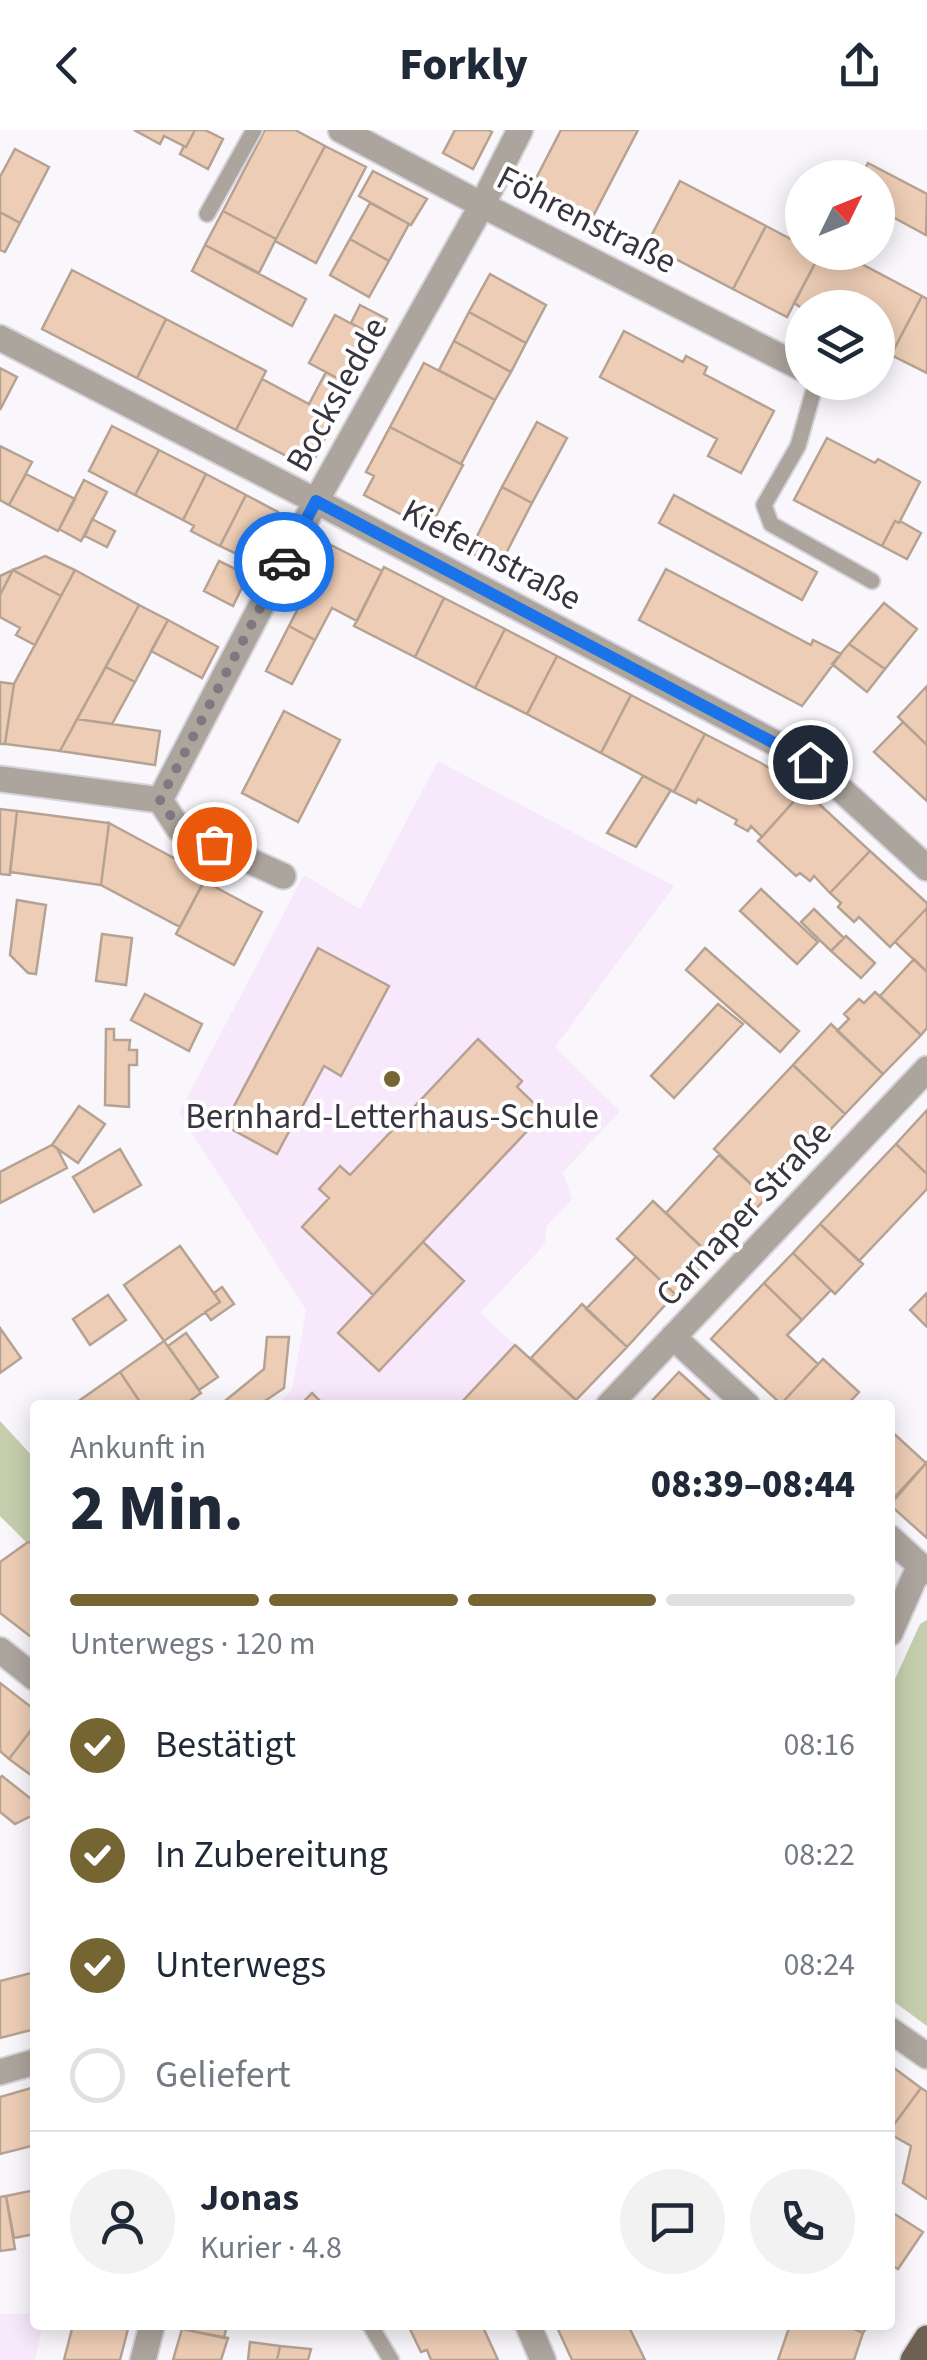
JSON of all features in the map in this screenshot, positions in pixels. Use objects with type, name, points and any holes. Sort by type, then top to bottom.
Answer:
[{"type":"main road","points":[[914,2360],[927,2338]]},
{"type":"street","name":"Föhrenstraße","points":[[341,130],[785,359]]},
{"type":"street","name":"Bocksledde","points":[[160,800],[316,501],[520,130]]},
{"type":"street","name":"Kiefernstraße","points":[[0,338],[810,762],[927,868]]},
{"type":"street","points":[[0,779],[160,800],[179,828],[283,876]]},
{"type":"street","name":"Carnaper Straße","points":[[614,1400],[927,1068]]},
{"type":"street","points":[[673,1337],[741,1400]]},
{"type":"street","points":[[895,1543],[924,1569],[895,1624]]},
{"type":"street","points":[[0,1650],[30,1674]]},
{"type":"street","points":[[895,2034],[927,2056]]},
{"type":"street","points":[[0,2072],[30,2063]]},
{"type":"street","points":[[143,2360],[151,2330]]},
{"type":"street","points":[[530,2330],[544,2360]]},
{"type":"lane","points":[[207,214],[254,130]]},
{"type":"lane","points":[[811,400],[798,446],[764,504],[771,524],[872,581]]},
{"type":"lane","points":[[373,2330],[391,2360]]},
{"type":"shaded area","name":"Bernhard-Letterhaus-Schule","points":[[438,761],[674,886],[555,1047],[620,1111],[563,1172],[572,1199],[546,1227],[545,1244],[480,1313],[576,1400],[282,1400],[292,1390],[306,1310],[179,1113],[304,875],[360,909]]},
{"type":"shaded area","points":[[0,2314],[30,2314],[30,2330],[42,2330],[35,2360],[0,2360]]},
{"type":"green space","points":[[0,1421],[30,1454],[30,1542],[0,1516]]},
{"type":"green space","points":[[927,1620],[927,2026],[895,2003],[895,1679],[920,1624]]},
{"type":"building","points":[[134,130],[195,130],[186,147],[164,136],[160,144]]},
{"type":"building","points":[[195,130],[205,130],[223,139],[208,169],[180,154]]},
{"type":"building","points":[[265,130],[295,130],[325,146],[276,239],[223,211]]},
{"type":"building","points":[[455,130],[492,132],[473,169],[443,153]]},
{"type":"building","points":[[561,130],[638,130],[590,222],[530,190]]},
{"type":"building","points":[[325,146],[366,167],[316,263],[275,241]]},
{"type":"building","points":[[15,149],[49,167],[20,223],[0,212],[0,177]]},
{"type":"building","points":[[373,171],[427,199],[411,225],[359,196]]},
{"type":"building","points":[[895,177],[927,194],[926,235],[895,218]]},
{"type":"building","points":[[680,181],[766,226],[733,289],[647,244]]},
{"type":"building","points":[[370,203],[409,224],[389,261],[350,239]]},
{"type":"building","points":[[223,211],[276,239],[259,273],[205,245]]},
{"type":"building","points":[[0,212],[20,223],[5,252],[0,250]]},
{"type":"building","points":[[766,226],[785,236],[785,270],[812,270],[801,290],[785,290],[785,316],[733,289]]},
{"type":"building","points":[[350,239],[389,261],[369,297],[330,275]]},
{"type":"building","points":[[205,245],[306,299],[292,326],[192,271]]},
{"type":"building","points":[[72,270],[166,319],[137,378],[42,329]]},
{"type":"building","points":[[811,270],[873,270],[922,296],[895,347],[895,290],[801,290]]},
{"type":"building","points":[[490,274],[546,305],[526,343],[469,312]]},
{"type":"building","points":[[922,296],[927,299],[927,373],[895,357],[895,347]]},
{"type":"building","points":[[360,305],[387,319],[378,338],[351,323]]},
{"type":"building","points":[[469,312],[526,343],[511,372],[454,341]]},
{"type":"building","points":[[335,315],[378,338],[352,386],[309,363]]},
{"type":"building","points":[[166,319],[266,371],[236,430],[137,378]]},
{"type":"building","points":[[624,331],[683,362],[686,356],[707,367],[704,374],[774,411],[741,473],[708,456],[717,439],[600,377]]},
{"type":"building","points":[[454,341],[511,372],[495,400],[439,370]]},
{"type":"building","points":[[424,363],[495,400],[461,464],[390,427]]},
{"type":"building","points":[[0,368],[17,377],[0,410]]},
{"type":"building","points":[[326,372],[352,386],[315,458],[300,463],[236,430],[262,379],[309,404]]},
{"type":"building","points":[[537,422],[567,438],[532,503],[502,487]]},
{"type":"building","points":[[112,426],[159,450],[135,495],[89,471]]},
{"type":"building","points":[[390,427],[463,465],[433,522],[415,513],[412,520],[364,495],[374,476],[366,472]]},
{"type":"building","points":[[827,438],[920,482],[882,546],[794,500]]},
{"type":"building","points":[[0,446],[32,462],[9,505],[0,500]]},
{"type":"building","points":[[159,450],[206,474],[183,520],[135,495]]},
{"type":"building","points":[[26,474],[75,499],[58,531],[9,505]]},
{"type":"building","points":[[206,474],[246,495],[220,546],[191,531],[194,526],[183,520]]},
{"type":"building","points":[[84,480],[107,492],[81,541],[59,529]]},
{"type":"building","points":[[502,487],[532,503],[499,567],[469,552]]},
{"type":"building","points":[[246,495],[278,512],[282,523],[262,561],[251,555],[249,560],[220,546]]},
{"type":"building","points":[[674,495],[817,572],[802,600],[659,523]]},
{"type":"building","points":[[92,519],[115,531],[107,547],[85,536]]},
{"type":"building","points":[[895,521],[921,533],[907,559],[882,546]]},
{"type":"building","points":[[331,545],[382,571],[357,621],[332,608],[315,640],[289,626]]},
{"type":"building","points":[[45,556],[75,570],[61,596],[13,570]]},
{"type":"building","points":[[219,561],[248,575],[233,606],[204,591]]},
{"type":"building","points":[[384,567],[444,598],[415,657],[354,626]]},
{"type":"building","points":[[666,569],[811,645],[813,640],[841,654],[802,706],[639,620]]},
{"type":"building","points":[[13,570],[0,595],[0,576]]},
{"type":"building","points":[[13,570],[61,596],[35,645],[16,635],[20,628],[0,617],[0,595]]},
{"type":"building","points":[[75,570],[139,605],[60,751],[5,744],[14,684]]},
{"type":"building","points":[[444,598],[505,629],[475,688],[415,657]]},
{"type":"building","points":[[884,603],[917,629],[885,669],[849,644]]},
{"type":"building","points":[[139,605],[168,620],[135,682],[106,667]]},
{"type":"building","points":[[168,620],[218,647],[202,678],[151,651]]},
{"type":"building","points":[[289,626],[315,640],[292,684],[266,671]]},
{"type":"building","points":[[505,629],[557,656],[527,714],[475,688]]},
{"type":"building","points":[[849,644],[885,669],[867,692],[832,664]]},
{"type":"building","points":[[557,656],[631,695],[601,753],[527,714]]},
{"type":"building","points":[[106,667],[135,682],[112,724],[77,719]]},
{"type":"building","points":[[0,682],[14,684],[5,744],[0,744]]},
{"type":"building","points":[[927,686],[927,745],[898,717]]},
{"type":"building","points":[[631,695],[705,734],[674,792],[601,753]]},
{"type":"building","points":[[284,711],[340,740],[298,822],[242,793]]},
{"type":"building","points":[[77,719],[160,731],[155,765],[60,751]]},
{"type":"building","points":[[903,722],[927,745],[927,801],[874,752]]},
{"type":"building","points":[[705,734],[804,790],[762,837],[751,826],[748,831],[735,824],[737,820],[698,799],[696,803],[674,792]]},
{"type":"building","points":[[643,776],[671,790],[636,847],[607,833]]},
{"type":"building","points":[[804,790],[870,851],[830,893],[814,876],[810,881],[800,873],[796,876],[758,841]]},
{"type":"building","points":[[0,809],[17,811],[10,875],[0,874]]},
{"type":"building","points":[[17,811],[109,823],[101,885],[10,872]]},
{"type":"building","points":[[109,823],[207,876],[180,927],[101,885]]},
{"type":"building","points":[[870,851],[927,903],[927,908],[890,947],[859,917],[854,922],[830,893]]},
{"type":"building","points":[[204,881],[262,912],[234,965],[176,934]]},
{"type":"building","points":[[761,889],[818,942],[797,964],[740,911]]},
{"type":"building","points":[[17,900],[46,905],[36,974],[28,973],[10,955]]},
{"type":"building","points":[[927,908],[927,972],[895,942]]},
{"type":"building","points":[[814,909],[844,938],[831,951],[801,922]]},
{"type":"building","points":[[102,934],[132,938],[126,985],[96,981]]},
{"type":"building","points":[[846,936],[875,963],[861,978],[831,951]]},
{"type":"building","points":[[318,948],[389,986],[341,1076],[324,1066],[277,1154],[224,1125]]},
{"type":"building","points":[[705,948],[799,1031],[780,1052],[686,970]]},
{"type":"building","points":[[914,959],[927,972],[927,1028],[921,1035],[880,996]]},
{"type":"building","points":[[875,992],[921,1035],[883,1074],[837,1031],[849,1019],[844,1014],[859,999],[864,1003]]},
{"type":"building","points":[[145,994],[202,1024],[189,1051],[131,1020]]},
{"type":"building","points":[[718,1004],[743,1024],[674,1098],[651,1076]]},
{"type":"building","points":[[831,1024],[883,1074],[845,1114],[793,1065]]},
{"type":"building","points":[[106,1029],[114,1029],[114,1040],[130,1040],[129,1050],[137,1050],[137,1065],[129,1065],[129,1107],[105,1105]]},
{"type":"building","points":[[478,1039],[522,1081],[517,1087],[544,1113],[373,1295],[302,1227],[329,1198],[319,1189],[340,1166],[350,1175]]},
{"type":"building","points":[[793,1065],[845,1114],[766,1198],[714,1149]]},
{"type":"building","points":[[79,1106],[105,1124],[78,1163],[52,1145]]},
{"type":"building","points":[[927,1110],[927,1174],[896,1144]]},
{"type":"building","points":[[896,1144],[927,1174],[927,1189],[859,1261],[820,1224]]},
{"type":"building","points":[[52,1145],[67,1168],[0,1203],[0,1172]]},
{"type":"building","points":[[120,1149],[141,1185],[94,1212],[73,1177]]},
{"type":"building","points":[[719,1155],[766,1198],[711,1256],[666,1213]]},
{"type":"building","points":[[653,1201],[711,1256],[675,1294],[617,1239]]},
{"type":"building","points":[[820,1224],[863,1264],[835,1294],[793,1253]]},
{"type":"building","points":[[423,1242],[464,1281],[379,1371],[338,1333]]},
{"type":"building","points":[[180,1246],[220,1302],[164,1341],[124,1285]]},
{"type":"building","points":[[793,1253],[831,1290],[802,1320],[764,1283]]},
{"type":"building","points":[[636,1257],[675,1294],[627,1347],[586,1309]]},
{"type":"building","points":[[764,1283],[802,1320],[787,1335],[818,1364],[785,1400],[777,1400],[711,1339]]},
{"type":"building","points":[[222,1287],[234,1304],[211,1320],[205,1312],[220,1302],[214,1293]]},
{"type":"building","points":[[927,1293],[927,1327],[910,1310]]},
{"type":"building","points":[[108,1295],[126,1320],[90,1345],[73,1319]]},
{"type":"building","points":[[582,1304],[627,1347],[576,1400],[531,1358]]},
{"type":"building","points":[[0,1328],[21,1358],[0,1373]]},
{"type":"building","points":[[186,1333],[218,1377],[199,1390],[168,1346]]},
{"type":"building","points":[[267,1337],[289,1337],[284,1388],[266,1400],[226,1400],[264,1369]]},
{"type":"building","points":[[164,1341],[201,1393],[191,1400],[139,1400],[120,1372]]},
{"type":"building","points":[[515,1345],[576,1400],[464,1400]]},
{"type":"building","points":[[823,1359],[859,1392],[852,1400],[785,1400]]},
{"type":"building","points":[[120,1372],[139,1400],[80,1400]]},
{"type":"building","points":[[679,1372],[710,1400],[653,1400]]},
{"type":"building","points":[[895,1435],[926,1463],[895,1497]]},
{"type":"building","points":[[927,1462],[927,1538],[895,1509],[895,1499]]},
{"type":"building","points":[[30,1543],[30,1636],[0,1613],[0,1562]]},
{"type":"building","points":[[0,1683],[30,1706],[30,1732],[9,1759],[0,1751]]},
{"type":"building","points":[[30,1732],[30,1774],[9,1759]]},
{"type":"building","points":[[0,1778],[30,1798],[30,1816],[15,1824],[0,1812]]},
{"type":"building","points":[[30,1973],[30,2030],[0,2038],[0,1981]]},
{"type":"building","points":[[895,2069],[921,2088],[895,2123]]},
{"type":"building","points":[[30,2088],[30,2146],[0,2154],[0,2097]]},
{"type":"building","points":[[921,2088],[927,2092],[927,2199],[903,2183],[911,2146],[895,2137],[895,2123]]},
{"type":"building","points":[[30,2191],[30,2235],[14,2238],[6,2196]]},
{"type":"building","points":[[6,2196],[15,2249],[0,2251],[0,2197]]},
{"type":"building","points":[[895,2214],[923,2232],[898,2269],[895,2267]]},
{"type":"building","points":[[72,2330],[128,2330],[120,2360],[64,2360]]},
{"type":"building","points":[[182,2330],[228,2338],[221,2360],[173,2360]]},
{"type":"building","points":[[187,2330],[226,2330],[224,2338]]},
{"type":"building","points":[[410,2330],[484,2330],[498,2360],[431,2360],[427,2350],[421,2352]]},
{"type":"building","points":[[558,2330],[630,2330],[645,2360],[572,2360]]},
{"type":"building","points":[[788,2330],[863,2333],[854,2360],[778,2360]]},
{"type":"building","points":[[250,2342],[280,2346],[277,2360],[248,2360]]},
{"type":"building","points":[[280,2346],[311,2349],[308,2360],[277,2360]]},
{"type":"way so far","points":[[214,844],[179,828],[160,800],[284,562]]},
{"type":"place","name":"Bernhard-Letterhaus-Schule","points":[[392,1079]]},
{"type":"route","points":[[284,562],[316,501],[810,762]]}]
